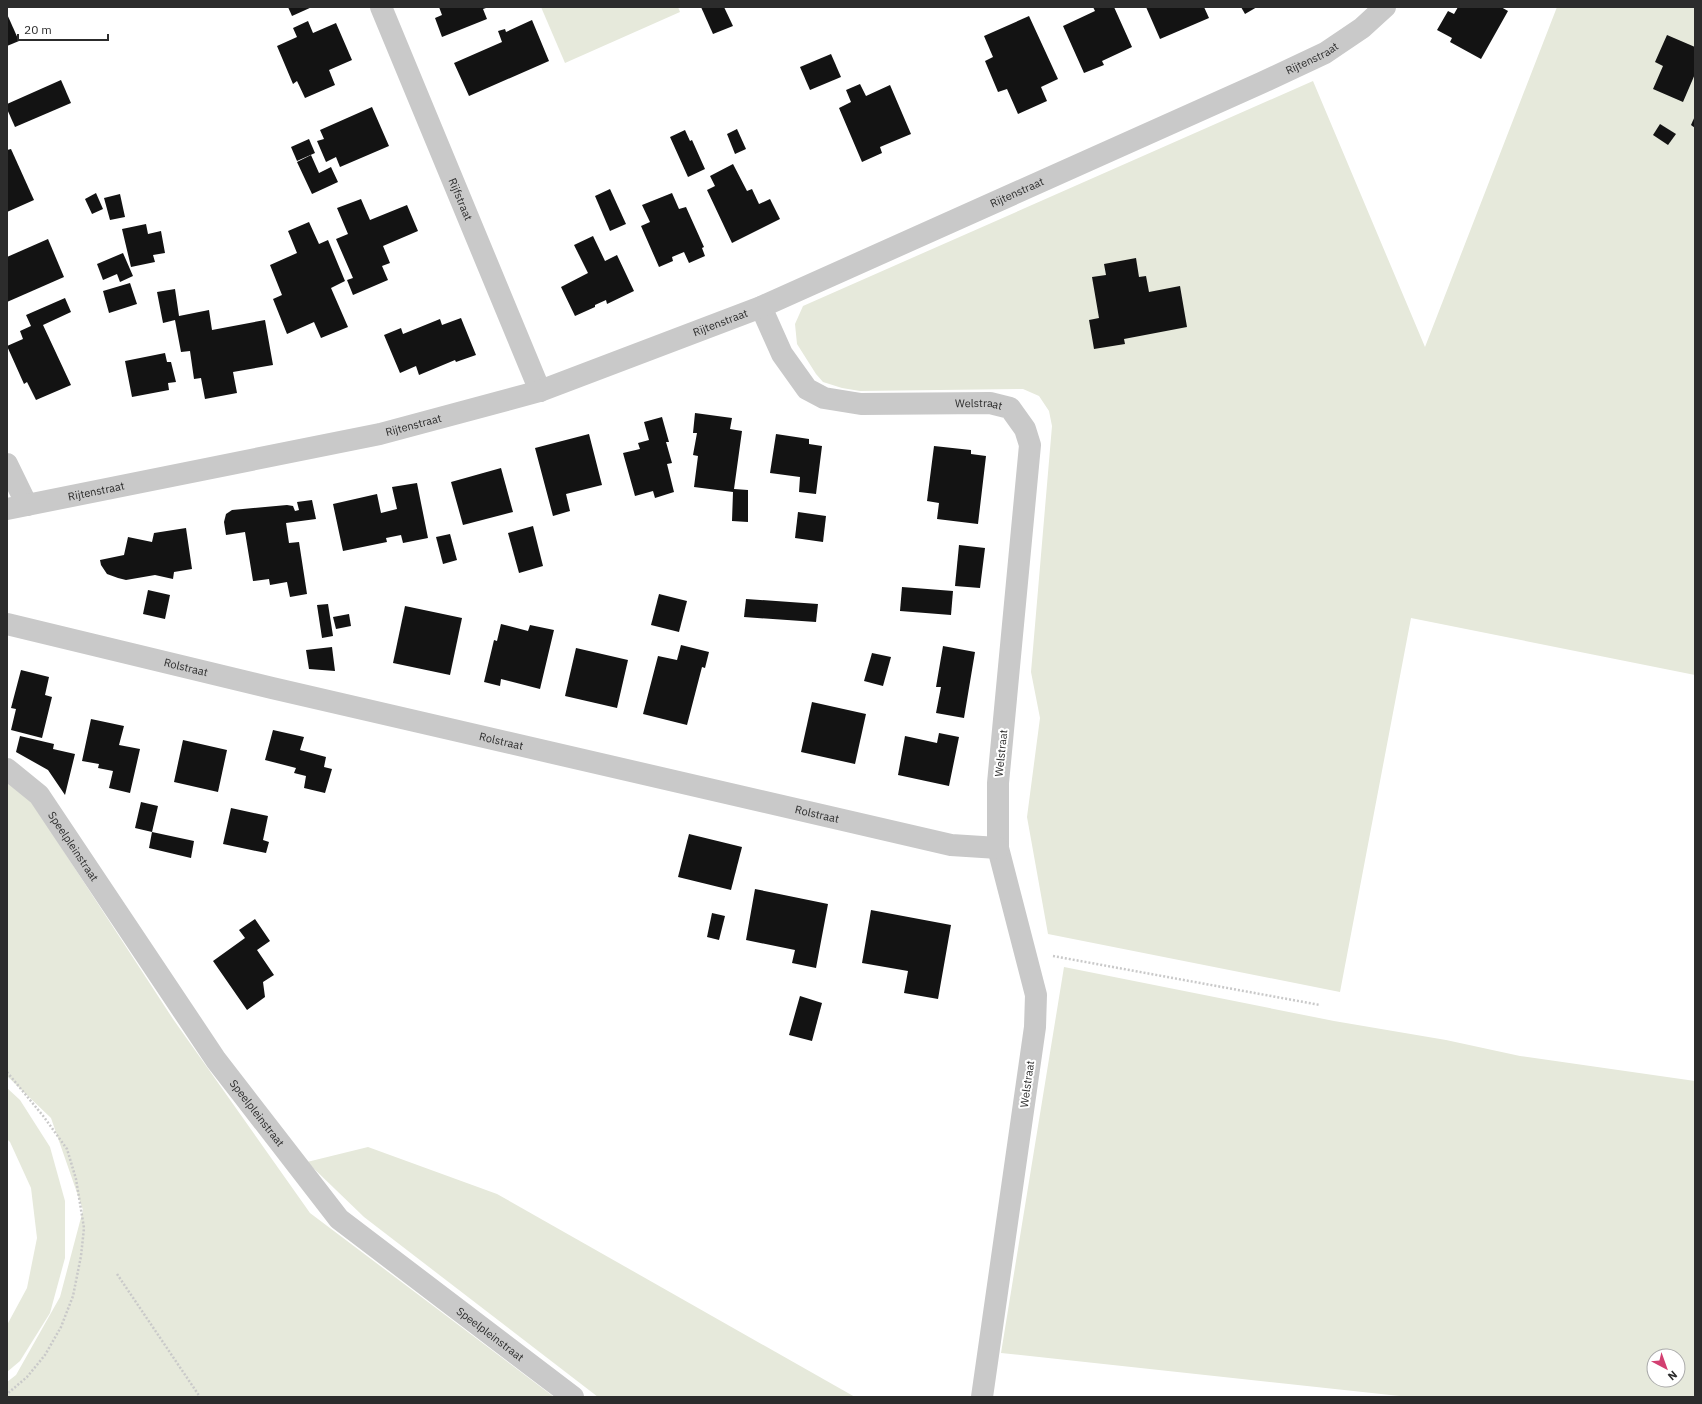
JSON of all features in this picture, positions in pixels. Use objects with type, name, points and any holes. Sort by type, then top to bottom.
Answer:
[{"type":"street","name":"Rijfstraat","points":[[381,7],[540,391]]},
{"type":"street","name":"Rijtenstraat","points":[[17,507],[380,434],[540,391],[761,307],[1325,53],[1362,28],[1386,7]]},
{"type":"street","name":"Welstraat","points":[[761,307],[782,354],[807,389],[824,398],[861,404],[990,403],[1010,408],[1025,429],[1030,445],[998,783],[998,848],[1036,995],[1036,1027],[982,1397]]},
{"type":"street","points":[[7,464],[17,507]]},
{"type":"street","name":"Rolstraat","points":[[7,624],[272,688],[951,845],[998,848]]},
{"type":"street","name":"Speelpleinstraat","points":[[7,769],[39,795],[216,1060],[339,1219],[573,1397]]},
{"type":"path","points":[[1024,951],[1320,1005]]},
{"type":"path","points":[[7,1072],[44,1117],[67,1149],[76,1179],[84,1228],[81,1256],[73,1296],[61,1327],[45,1355],[27,1377],[7,1394]]},
{"type":"path","points":[[117,1274],[200,1397]]},
{"type":"shaded area","points":[[541,7],[678,7],[680,12],[565,63]]},
{"type":"shaded area","points":[[1557,7],[1695,7],[1695,675],[1411,618],[1340,992],[1048,934],[1027,817],[1040,718],[1031,672],[1052,426],[1049,411],[1039,396],[1023,389],[860,391],[842,388],[823,382],[816,374],[797,344],[795,324],[803,306],[1313,81],[1425,347]]},
{"type":"shaded area","points":[[7,779],[33,804],[173,1019],[310,1213],[554,1397],[7,1397],[7,1382],[16,1375],[60,1297],[83,1210],[51,1118],[7,1076]]},
{"type":"shaded area","points":[[1064,967],[1334,1021],[1446,1040],[1520,1056],[1695,1081],[1695,1397],[1409,1397],[1001,1353]]},
{"type":"shaded area","points":[[7,1088],[20,1100],[50,1147],[65,1201],[65,1258],[50,1313],[20,1361],[7,1372],[7,1325],[27,1288],[37,1238],[31,1188],[10,1142],[7,1139]]},
{"type":"shaded area","points":[[368,1147],[497,1194],[855,1397],[598,1397],[364,1217],[307,1162]]},
{"type":"building","points":[[288,7],[312,7],[292,16]]},
{"type":"building","points":[[439,7],[489,7],[483,9],[487,19],[442,37],[435,18],[442,15]]},
{"type":"building","points":[[701,7],[724,7],[733,26],[713,34]]},
{"type":"building","points":[[1093,7],[1114,7],[1132,47],[1102,61],[1104,65],[1084,73],[1063,26],[1095,11]]},
{"type":"building","points":[[1146,7],[1204,7],[1209,18],[1160,39]]},
{"type":"building","points":[[1241,7],[1257,7],[1245,14]]},
{"type":"building","points":[[1458,7],[1501,7],[1508,11],[1481,59],[1450,42],[1452,38],[1437,30],[1448,11],[1454,14]]},
{"type":"building","points":[[7,14],[19,41],[7,46]]},
{"type":"building","points":[[1029,16],[1058,79],[1041,87],[1047,101],[1018,114],[1007,89],[998,92],[985,61],[993,57],[984,36]]},
{"type":"building","points":[[532,20],[549,61],[469,96],[454,63],[502,42],[498,31],[505,29],[506,32]]},
{"type":"building","points":[[308,21],[313,33],[336,23],[352,60],[329,70],[335,85],[305,98],[297,81],[293,84],[277,46],[297,37],[293,28]]},
{"type":"building","points":[[1667,35],[1695,47],[1695,74],[1683,102],[1653,89],[1663,66],[1655,62]]},
{"type":"building","points":[[831,54],[841,77],[810,90],[800,67]]},
{"type":"building","points":[[61,80],[71,103],[15,127],[7,109],[7,104]]},
{"type":"building","points":[[860,84],[866,96],[890,85],[911,134],[880,147],[882,153],[862,162],[839,108],[851,102],[846,90]]},
{"type":"building","points":[[372,107],[389,146],[340,167],[336,157],[326,162],[317,141],[324,139],[320,130]]},
{"type":"building","points":[[1695,116],[1695,128],[1691,125]]},
{"type":"building","points":[[1660,124],[1676,134],[1668,145],[1653,135]]},
{"type":"building","points":[[737,129],[746,149],[735,154],[727,134]]},
{"type":"building","points":[[685,130],[690,141],[692,140],[705,169],[688,177],[670,137]]},
{"type":"building","points":[[309,139],[315,153],[297,161],[291,147]]},
{"type":"building","points":[[11,149],[34,200],[7,212],[7,150]]},
{"type":"building","points":[[311,155],[319,173],[331,167],[338,182],[312,194],[297,162]]},
{"type":"building","points":[[733,164],[747,191],[752,189],[759,204],[770,199],[780,219],[732,243],[707,190],[715,186],[710,176]]},
{"type":"building","points":[[610,189],[626,224],[610,231],[595,196]]},
{"type":"building","points":[[96,193],[103,209],[92,214],[85,199]]},
{"type":"building","points":[[672,193],[679,209],[686,207],[704,247],[702,248],[705,256],[689,263],[684,252],[672,257],[673,261],[659,267],[641,226],[650,222],[642,205]]},
{"type":"building","points":[[120,194],[125,217],[110,220],[104,198]]},
{"type":"building","points":[[361,199],[370,220],[407,205],[418,231],[383,246],[390,263],[382,266],[388,280],[353,295],[347,280],[353,278],[336,239],[348,234],[337,208]]},
{"type":"building","points":[[309,222],[319,244],[328,240],[345,281],[331,288],[348,327],[321,338],[314,322],[287,334],[273,299],[282,295],[270,265],[297,253],[288,231]]},
{"type":"building","points":[[146,224],[148,234],[161,231],[165,253],[153,255],[155,262],[131,267],[122,229]]},
{"type":"building","points":[[593,236],[605,261],[617,255],[634,291],[607,304],[606,300],[575,316],[561,287],[588,273],[574,245]]},
{"type":"building","points":[[48,239],[64,277],[7,302],[7,257]]},
{"type":"building","points":[[123,253],[133,276],[120,282],[117,274],[103,280],[97,264]]},
{"type":"building","points":[[1136,258],[1139,277],[1146,276],[1149,292],[1180,286],[1187,327],[1124,339],[1125,344],[1094,349],[1089,320],[1099,318],[1092,277],[1106,275],[1104,264]]},
{"type":"building","points":[[130,283],[137,304],[109,313],[103,291]]},
{"type":"building","points":[[175,289],[179,316],[209,310],[212,330],[265,320],[273,365],[233,372],[237,393],[205,399],[201,378],[194,379],[190,351],[181,352],[175,320],[163,323],[157,292]]},
{"type":"building","points":[[65,298],[71,312],[43,325],[71,385],[36,400],[27,382],[24,384],[7,346],[23,339],[20,331],[31,326],[26,315]]},
{"type":"building","points":[[461,318],[476,355],[456,362],[455,360],[419,375],[416,366],[400,373],[384,335],[401,328],[403,334],[440,319],[442,325]]},
{"type":"building","points":[[165,353],[167,362],[171,362],[176,382],[168,383],[169,390],[132,397],[125,361]]},
{"type":"building","points":[[695,413],[732,418],[730,429],[742,431],[734,489],[748,490],[748,522],[732,521],[733,492],[694,487],[698,456],[693,455],[697,433],[693,433]]},
{"type":"building","points":[[662,417],[669,442],[666,442],[672,463],[667,464],[674,492],[655,498],[653,491],[635,496],[623,453],[640,449],[638,443],[649,440],[644,422]]},
{"type":"building","points":[[589,434],[602,485],[566,494],[570,511],[553,516],[535,448]]},
{"type":"building","points":[[776,434],[809,439],[809,444],[822,446],[816,494],[799,492],[800,477],[770,473]]},
{"type":"building","points":[[934,446],[971,450],[971,454],[986,456],[978,524],[937,519],[939,503],[927,501]]},
{"type":"building","points":[[501,468],[513,512],[463,525],[451,482]]},
{"type":"building","points":[[417,483],[428,538],[403,543],[401,535],[386,538],[387,542],[343,551],[333,504],[377,494],[381,513],[397,509],[392,487]]},
{"type":"building","points":[[312,500],[316,519],[286,523],[289,543],[299,542],[307,594],[290,597],[287,582],[270,585],[269,579],[253,581],[245,532],[226,535],[224,522],[226,514],[232,510],[287,505],[293,506],[295,511],[299,510],[297,502]]},
{"type":"building","points":[[798,512],[826,516],[823,542],[795,538]]},
{"type":"building","points":[[533,526],[543,566],[519,573],[508,533]]},
{"type":"building","points":[[186,528],[192,569],[174,572],[173,579],[155,575],[126,580],[107,574],[101,565],[100,560],[124,555],[128,537],[152,542],[154,533]]},
{"type":"building","points":[[450,534],[457,560],[443,564],[436,537]]},
{"type":"building","points":[[959,545],[985,548],[980,588],[955,586]]},
{"type":"building","points":[[902,587],[953,591],[951,615],[900,611]]},
{"type":"building","points":[[148,590],[170,595],[165,619],[143,614]]},
{"type":"building","points":[[659,594],[687,601],[679,632],[651,625]]},
{"type":"building","points":[[746,599],[818,604],[816,622],[744,617]]},
{"type":"building","points":[[328,604],[333,636],[322,638],[317,605]]},
{"type":"building","points":[[405,606],[462,618],[450,675],[393,663]]},
{"type":"building","points":[[349,614],[351,626],[336,629],[333,617]]},
{"type":"building","points":[[501,624],[528,631],[530,625],[554,630],[540,689],[501,679],[500,686],[484,682],[494,640],[497,641]]},
{"type":"building","points":[[681,645],[709,652],[705,668],[702,667],[687,725],[643,714],[658,656],[677,660]]},
{"type":"building","points":[[943,646],[975,652],[964,718],[936,713],[941,687],[936,687]]},
{"type":"building","points":[[332,647],[335,671],[309,669],[306,650]]},
{"type":"building","points":[[576,648],[628,660],[617,708],[565,696]]},
{"type":"building","points":[[872,653],[891,657],[883,686],[864,681]]},
{"type":"building","points":[[21,670],[49,677],[45,695],[52,697],[42,738],[11,730],[16,709],[11,708]]},
{"type":"building","points":[[812,702],[866,714],[855,764],[801,752]]},
{"type":"building","points":[[91,719],[124,726],[119,745],[140,749],[130,793],[109,788],[113,771],[98,768],[99,764],[82,761]]},
{"type":"building","points":[[273,730],[304,737],[300,750],[326,757],[324,767],[332,769],[325,793],[304,788],[306,776],[294,773],[296,768],[265,760]]},
{"type":"building","points":[[939,733],[959,737],[949,786],[898,775],[905,736],[937,743]]},
{"type":"building","points":[[20,736],[54,744],[53,749],[75,754],[65,795],[48,770],[16,752]]},
{"type":"building","points":[[183,740],[227,750],[218,792],[174,782]]},
{"type":"building","points":[[141,802],[158,806],[152,832],[135,828]]},
{"type":"building","points":[[231,808],[268,816],[263,840],[269,842],[266,853],[223,844]]},
{"type":"building","points":[[152,832],[194,841],[191,858],[149,848]]},
{"type":"building","points":[[689,834],[742,847],[731,890],[678,877]]},
{"type":"building","points":[[755,889],[828,904],[816,968],[792,963],[795,950],[746,940]]},
{"type":"building","points":[[871,910],[951,925],[938,999],[904,993],[908,971],[862,963]]},
{"type":"building","points":[[712,913],[725,916],[719,940],[707,937]]},
{"type":"building","points":[[255,919],[270,941],[257,950],[274,975],[263,982],[265,997],[247,1010],[213,961],[245,938],[239,930]]},
{"type":"building","points":[[800,996],[822,1003],[812,1041],[789,1035]]}]
